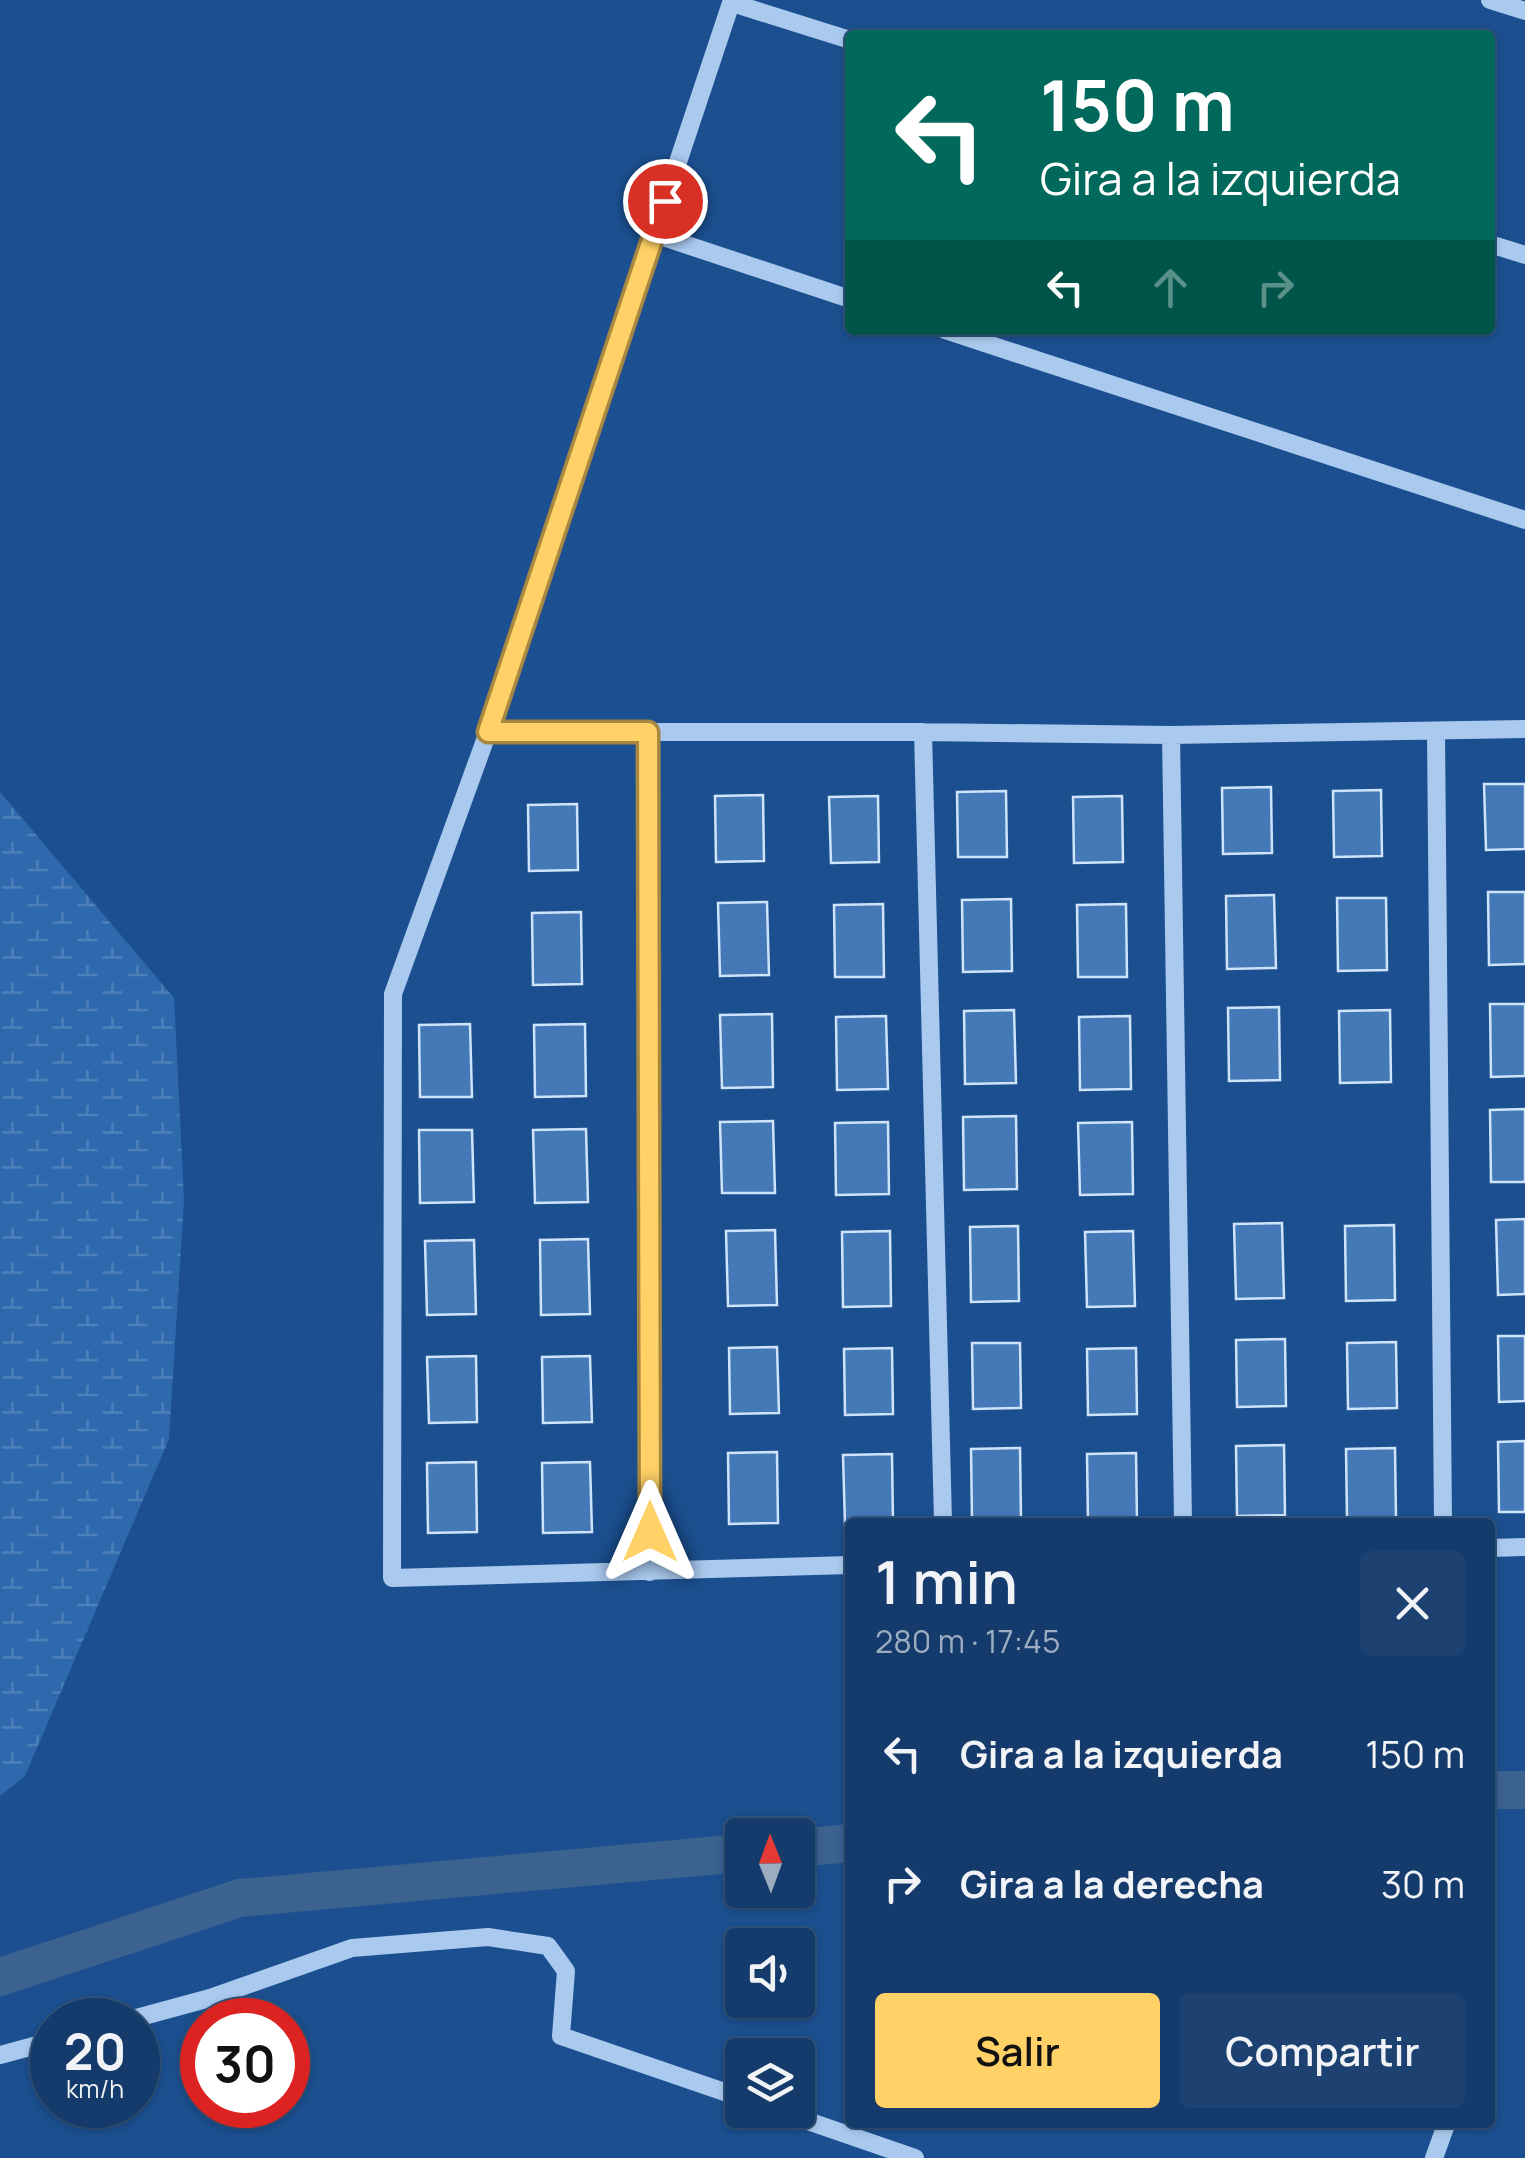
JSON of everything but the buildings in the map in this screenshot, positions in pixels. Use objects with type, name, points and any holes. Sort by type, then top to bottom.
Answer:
[{"type":"street","points":[[1490,0],[1525,11]]},
{"type":"street","points":[[845,38],[732,1],[488,732],[393,994],[392,1578],[845,1565]]},
{"type":"street","points":[[654,234],[845,297]]},
{"type":"street","points":[[1495,246],[1525,255]]},
{"type":"street","points":[[961,335],[1525,520]]},
{"type":"street","points":[[488,732],[1171,736],[1525,729]]},
{"type":"street","points":[[1436,731],[1442,1518]]},
{"type":"street","points":[[648,732],[650,1572]]},
{"type":"street","points":[[923,732],[943,1518]]},
{"type":"street","points":[[1171,736],[1183,1518]]},
{"type":"street","points":[[1495,1548],[1525,1548]]},
{"type":"street","points":[[160,2012],[352,1948],[488,1937],[548,1946],[566,1971],[560,2036],[725,2092]]},
{"type":"street","points":[[0,2055],[30,2047]]},
{"type":"street","points":[[815,2123],[916,2158]]},
{"type":"street","points":[[1434,2158],[1445,2128]]},
{"type":"green space","points":[[0,792],[174,998],[184,1200],[169,1439],[25,1776],[0,1796]]},
{"type":"waterway","points":[[1495,1790],[1525,1790]]},
{"type":"waterway","points":[[815,1846],[845,1843]]},
{"type":"waterway","points":[[0,1977],[240,1898],[725,1855]]},
{"type":"route","points":[[650,1532],[648,732],[488,732],[665,201]]}]
